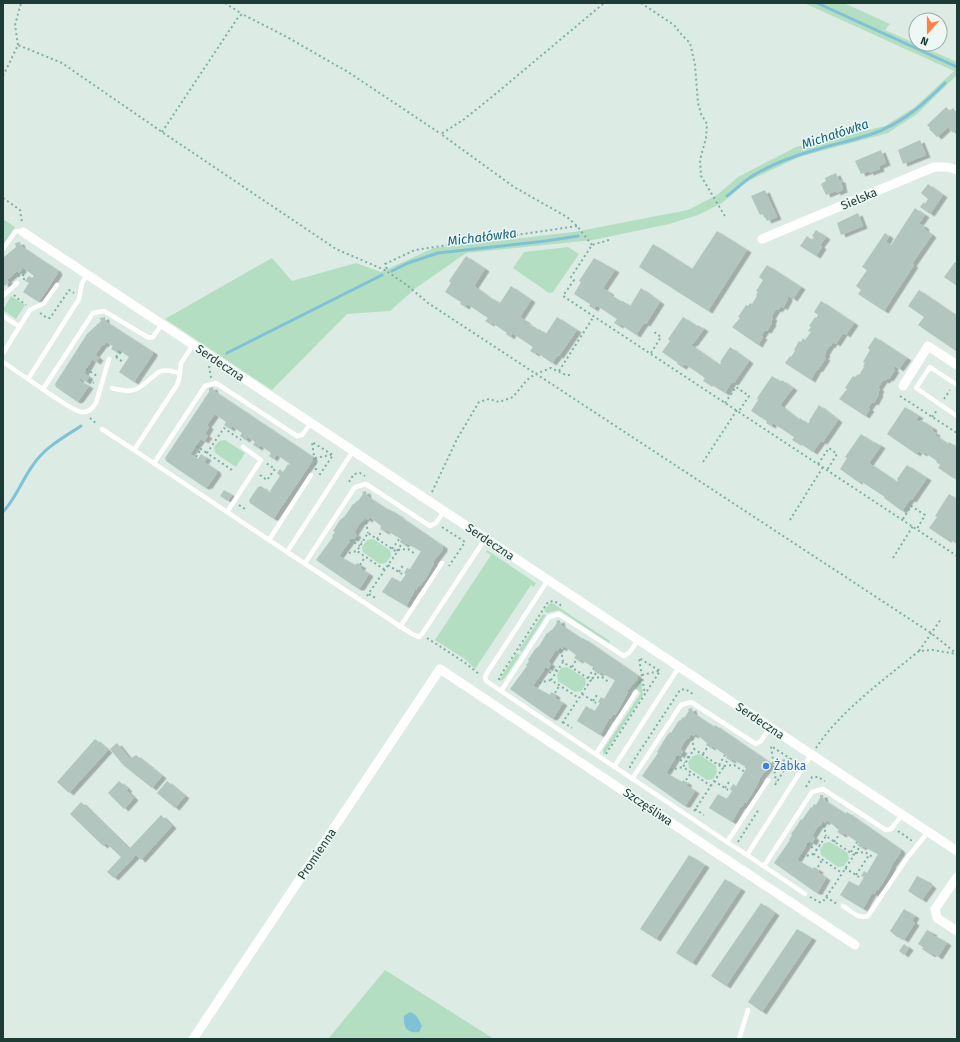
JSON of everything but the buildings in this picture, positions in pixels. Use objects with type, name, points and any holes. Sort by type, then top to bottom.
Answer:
[{"type":"street","name":"Sielska","points":[[762,239],[934,167],[947,167],[957,170]]},
{"type":"street","name":"Serdeczna","points":[[23,232],[957,851]]},
{"type":"street","points":[[903,386],[928,346],[957,365]]},
{"type":"street","name":"Szczęśliwa","points":[[440,669],[855,945]]},
{"type":"street","name":"Promienna","points":[[194,1039],[440,669]]},
{"type":"street","points":[[957,877],[935,909],[937,918],[957,931]]},
{"type":"lane","points":[[3,248],[15,232],[23,232]]},
{"type":"lane","points":[[28,379],[80,297],[82,283],[88,275]]},
{"type":"lane","points":[[3,296],[17,283]]},
{"type":"lane","points":[[3,353],[32,309],[44,303],[57,285]]},
{"type":"lane","points":[[43,389],[93,313],[104,310],[149,338],[153,337],[162,324]]},
{"type":"lane","points":[[3,316],[20,327]]},
{"type":"lane","points":[[134,450],[177,385],[182,363],[193,345]]},
{"type":"lane","points":[[3,362],[80,412],[86,412],[94,407],[109,360]]},
{"type":"lane","points":[[957,384],[930,367],[916,388],[957,416]]},
{"type":"lane","points":[[112,388],[122,391],[133,391],[144,385],[161,371],[168,370],[180,373]]},
{"type":"lane","points":[[154,464],[206,386],[216,384],[297,436],[302,435],[311,423]]},
{"type":"lane","points":[[102,429],[400,627],[418,637],[422,634],[485,538]]},
{"type":"lane","points":[[227,512],[261,460],[243,447]]},
{"type":"lane","points":[[287,552],[353,451]]},
{"type":"lane","points":[[269,540],[311,475]]},
{"type":"lane","points":[[305,563],[355,486],[366,484],[429,525],[433,525],[444,511]]},
{"type":"lane","points":[[400,627],[442,563]]},
{"type":"lane","points":[[548,580],[487,673],[485,678],[486,681],[806,894]]},
{"type":"lane","points":[[501,691],[549,617],[560,614],[622,655],[627,655],[638,640]]},
{"type":"lane","points":[[614,767],[679,667]]},
{"type":"lane","points":[[596,754],[636,692]]},
{"type":"lane","points":[[632,779],[681,704],[692,702],[754,743],[759,743],[762,740],[770,727]]},
{"type":"lane","points":[[747,855],[812,755]]},
{"type":"lane","points":[[727,842],[768,780]]},
{"type":"lane","points":[[764,866],[812,792],[823,789],[883,829],[889,831],[902,814]]},
{"type":"lane","points":[[843,906],[861,917],[868,916],[907,858],[928,832]]},
{"type":"lane","points":[[739,1039],[748,1010]]},
{"type":"path","points":[[3,76],[18,45],[15,25],[21,3]]},
{"type":"path","points":[[225,3],[242,14],[285,36],[348,72],[441,134],[514,187],[567,217],[577,226],[592,245]]},
{"type":"path","points":[[441,134],[493,96],[604,3]]},
{"type":"path","points":[[641,3],[674,25],[680,34],[690,43],[695,65],[698,103],[707,124],[706,138],[700,160],[701,176],[726,218]]},
{"type":"path","points":[[162,132],[237,19],[242,14]]},
{"type":"path","points":[[18,45],[62,63],[162,132],[336,248],[388,272],[428,303],[931,633],[957,654]]},
{"type":"path","points":[[3,198],[20,210],[23,232]]},
{"type":"path","points":[[388,272],[385,264],[415,250],[577,226]]},
{"type":"path","points":[[609,240],[592,245],[571,277],[574,280],[563,296],[957,556]]},
{"type":"path","points":[[32,309],[50,318],[69,290],[80,297]]},
{"type":"path","points":[[558,371],[594,316]]},
{"type":"path","points":[[651,353],[661,337],[654,332]]},
{"type":"path","points":[[116,357],[121,351]]},
{"type":"path","points":[[111,354],[123,362]]},
{"type":"path","points":[[428,501],[457,439],[479,402],[489,399],[499,402],[513,397],[527,380],[535,374],[551,368],[566,375],[570,375]]},
{"type":"path","points":[[86,369],[103,380]]},
{"type":"path","points":[[703,462],[749,396],[736,387],[725,403]]},
{"type":"path","points":[[900,396],[957,433]]},
{"type":"path","points":[[80,412],[102,429]]},
{"type":"path","points":[[207,453],[224,428],[242,440]]},
{"type":"path","points":[[196,446],[232,470]]},
{"type":"path","points":[[818,464],[829,448],[837,454],[827,470]]},
{"type":"path","points":[[196,457],[201,449]]},
{"type":"path","points":[[315,458],[333,455]]},
{"type":"path","points":[[257,474],[267,480],[271,475],[275,469],[265,462]]},
{"type":"path","points":[[790,520],[823,467]]},
{"type":"path","points":[[346,486],[354,474],[360,473],[366,477]]},
{"type":"path","points":[[903,520],[912,506],[925,516],[917,529]]},
{"type":"path","points":[[344,554],[357,551],[368,533],[366,522]]},
{"type":"path","points":[[435,523],[465,542],[448,568]]},
{"type":"path","points":[[893,558],[913,526]]},
{"type":"path","points":[[377,539],[381,532]]},
{"type":"path","points":[[368,533],[392,549],[397,551],[408,549],[415,554]]},
{"type":"path","points":[[392,549],[400,538]]},
{"type":"path","points":[[357,539],[362,542]]},
{"type":"path","points":[[350,540],[360,546]]},
{"type":"path","points":[[363,602],[401,545]]},
{"type":"path","points":[[357,551],[385,570]]},
{"type":"path","points":[[360,565],[365,557]]},
{"type":"path","points":[[388,565],[402,574]]},
{"type":"path","points":[[399,572],[403,565]]},
{"type":"path","points":[[369,594],[377,599]]},
{"type":"path","points":[[499,678],[548,602],[554,601],[567,610]]},
{"type":"path","points":[[812,755],[822,738],[854,705],[919,651],[941,619]]},
{"type":"path","points":[[422,634],[463,661],[485,678]]},
{"type":"path","points":[[551,680],[563,662],[561,650]]},
{"type":"path","points":[[919,651],[933,650],[957,654]]},
{"type":"path","points":[[630,652],[639,658]]},
{"type":"path","points":[[572,667],[576,660]]},
{"type":"path","points":[[563,662],[588,678],[602,678],[610,683]]},
{"type":"path","points":[[552,667],[557,671]]},
{"type":"path","points":[[588,678],[594,668]]},
{"type":"path","points":[[545,669],[554,675]]},
{"type":"path","points":[[642,674],[660,671]]},
{"type":"path","points":[[558,729],[596,673]]},
{"type":"path","points":[[539,683],[551,680],[579,698]]},
{"type":"path","points":[[555,693],[560,685]]},
{"type":"path","points":[[630,768],[680,690],[685,689],[698,698]]},
{"type":"path","points":[[582,694],[596,703]]},
{"type":"path","points":[[593,701],[597,695]]},
{"type":"path","points":[[563,722],[572,728]]},
{"type":"path","points":[[683,767],[694,749],[692,738]]},
{"type":"path","points":[[762,740],[771,746]]},
{"type":"path","points":[[703,754],[707,748]]},
{"type":"path","points":[[694,749],[723,767],[734,765],[743,771],[746,767]]},
{"type":"path","points":[[683,754],[689,758]]},
{"type":"path","points":[[719,765],[725,755]]},
{"type":"path","points":[[676,757],[685,763]]},
{"type":"path","points":[[773,762],[791,759]]},
{"type":"path","points":[[690,817],[727,761]]},
{"type":"path","points":[[670,770],[683,767],[711,786]]},
{"type":"path","points":[[686,780],[691,773]]},
{"type":"path","points":[[804,790],[812,778],[818,777],[830,785]]},
{"type":"path","points":[[714,781],[728,790]]},
{"type":"path","points":[[725,788],[729,782]]},
{"type":"path","points":[[695,809],[704,815]]},
{"type":"path","points":[[824,825],[826,836],[834,842],[855,854],[865,852],[874,858]]},
{"type":"path","points":[[893,827],[911,840],[907,846]]},
{"type":"path","points":[[834,842],[839,835]]},
{"type":"path","points":[[814,854],[826,836]]},
{"type":"path","points":[[814,842],[820,845]]},
{"type":"path","points":[[851,852],[857,842]]},
{"type":"path","points":[[807,844],[816,850]]},
{"type":"path","points":[[806,894],[818,902],[822,902],[859,848]]},
{"type":"path","points":[[802,857],[814,854],[842,873]]},
{"type":"path","points":[[856,875],[869,855]]},
{"type":"path","points":[[818,867],[823,860]]},
{"type":"path","points":[[845,868],[859,877]]},
{"type":"green space","points":[[804,3],[844,3],[890,24],[885,30],[908,40],[908,50]]},
{"type":"green space","points":[[912,52],[934,52],[957,62],[957,75],[917,114],[888,133],[799,157],[748,181],[722,203],[698,215],[669,224],[593,240],[466,253],[416,288],[390,311],[347,314],[272,390],[165,319],[272,258],[292,281],[356,263],[381,272],[434,248],[574,232],[688,210],[717,195],[738,177],[796,147],[885,126],[915,107],[954,71]]},
{"type":"green space","points":[[3,219],[15,227],[3,245]]},
{"type":"green space","points":[[568,247],[579,254],[553,292],[549,293],[513,268],[524,252]]},
{"type":"green space","points":[[11,296],[25,305],[16,319],[3,310]]},
{"type":"green space","points":[[225,440],[245,453],[236,467],[215,453],[214,447],[219,441]]},
{"type":"green space","points":[[373,539],[390,550],[391,556],[386,563],[380,564],[363,552],[362,547],[367,540]]},
{"type":"green space","points":[[487,550],[536,583],[534,587],[531,585],[475,669],[465,659],[435,640],[491,555],[486,552]]},
{"type":"green space","points":[[550,603],[610,641],[609,643],[559,610],[547,613],[544,611]]},
{"type":"green space","points":[[543,614],[546,615],[522,652],[519,650]]},
{"type":"green space","points":[[517,653],[520,655],[504,679],[500,681],[500,679]]},
{"type":"green space","points":[[567,667],[585,678],[586,684],[581,691],[575,692],[558,681],[557,675],[561,668]]},
{"type":"green space","points":[[641,678],[643,695],[604,755],[603,750],[641,693],[635,688]]},
{"type":"green space","points":[[699,754],[716,766],[717,772],[713,779],[707,780],[689,768],[688,762],[693,756]]},
{"type":"green space","points":[[830,842],[848,853],[849,859],[844,866],[838,867],[821,855],[820,850],[824,843]]},
{"type":"green space","points":[[385,970],[494,1039],[328,1039]]},
{"type":"water","points":[[410,1012],[419,1019],[422,1026],[419,1032],[411,1032],[405,1026],[404,1016]]},
{"type":"waterway","points":[[817,3],[957,67]]},
{"type":"waterway","name":"Michałówka","points":[[727,196],[750,177],[776,164],[807,152],[866,136],[891,126],[916,110],[945,83]]},
{"type":"waterway","name":"Michałówka","points":[[392,271],[408,263],[438,253],[578,236]]},
{"type":"waterway","name":"Michałówka","points":[[227,353],[382,275]]},
{"type":"waterway","name":"Michałówka","points":[[3,512],[12,501],[29,471],[43,453],[55,443],[81,426]]},
{"type":"place","name":"Żabka","points":[[766,766]]}]
